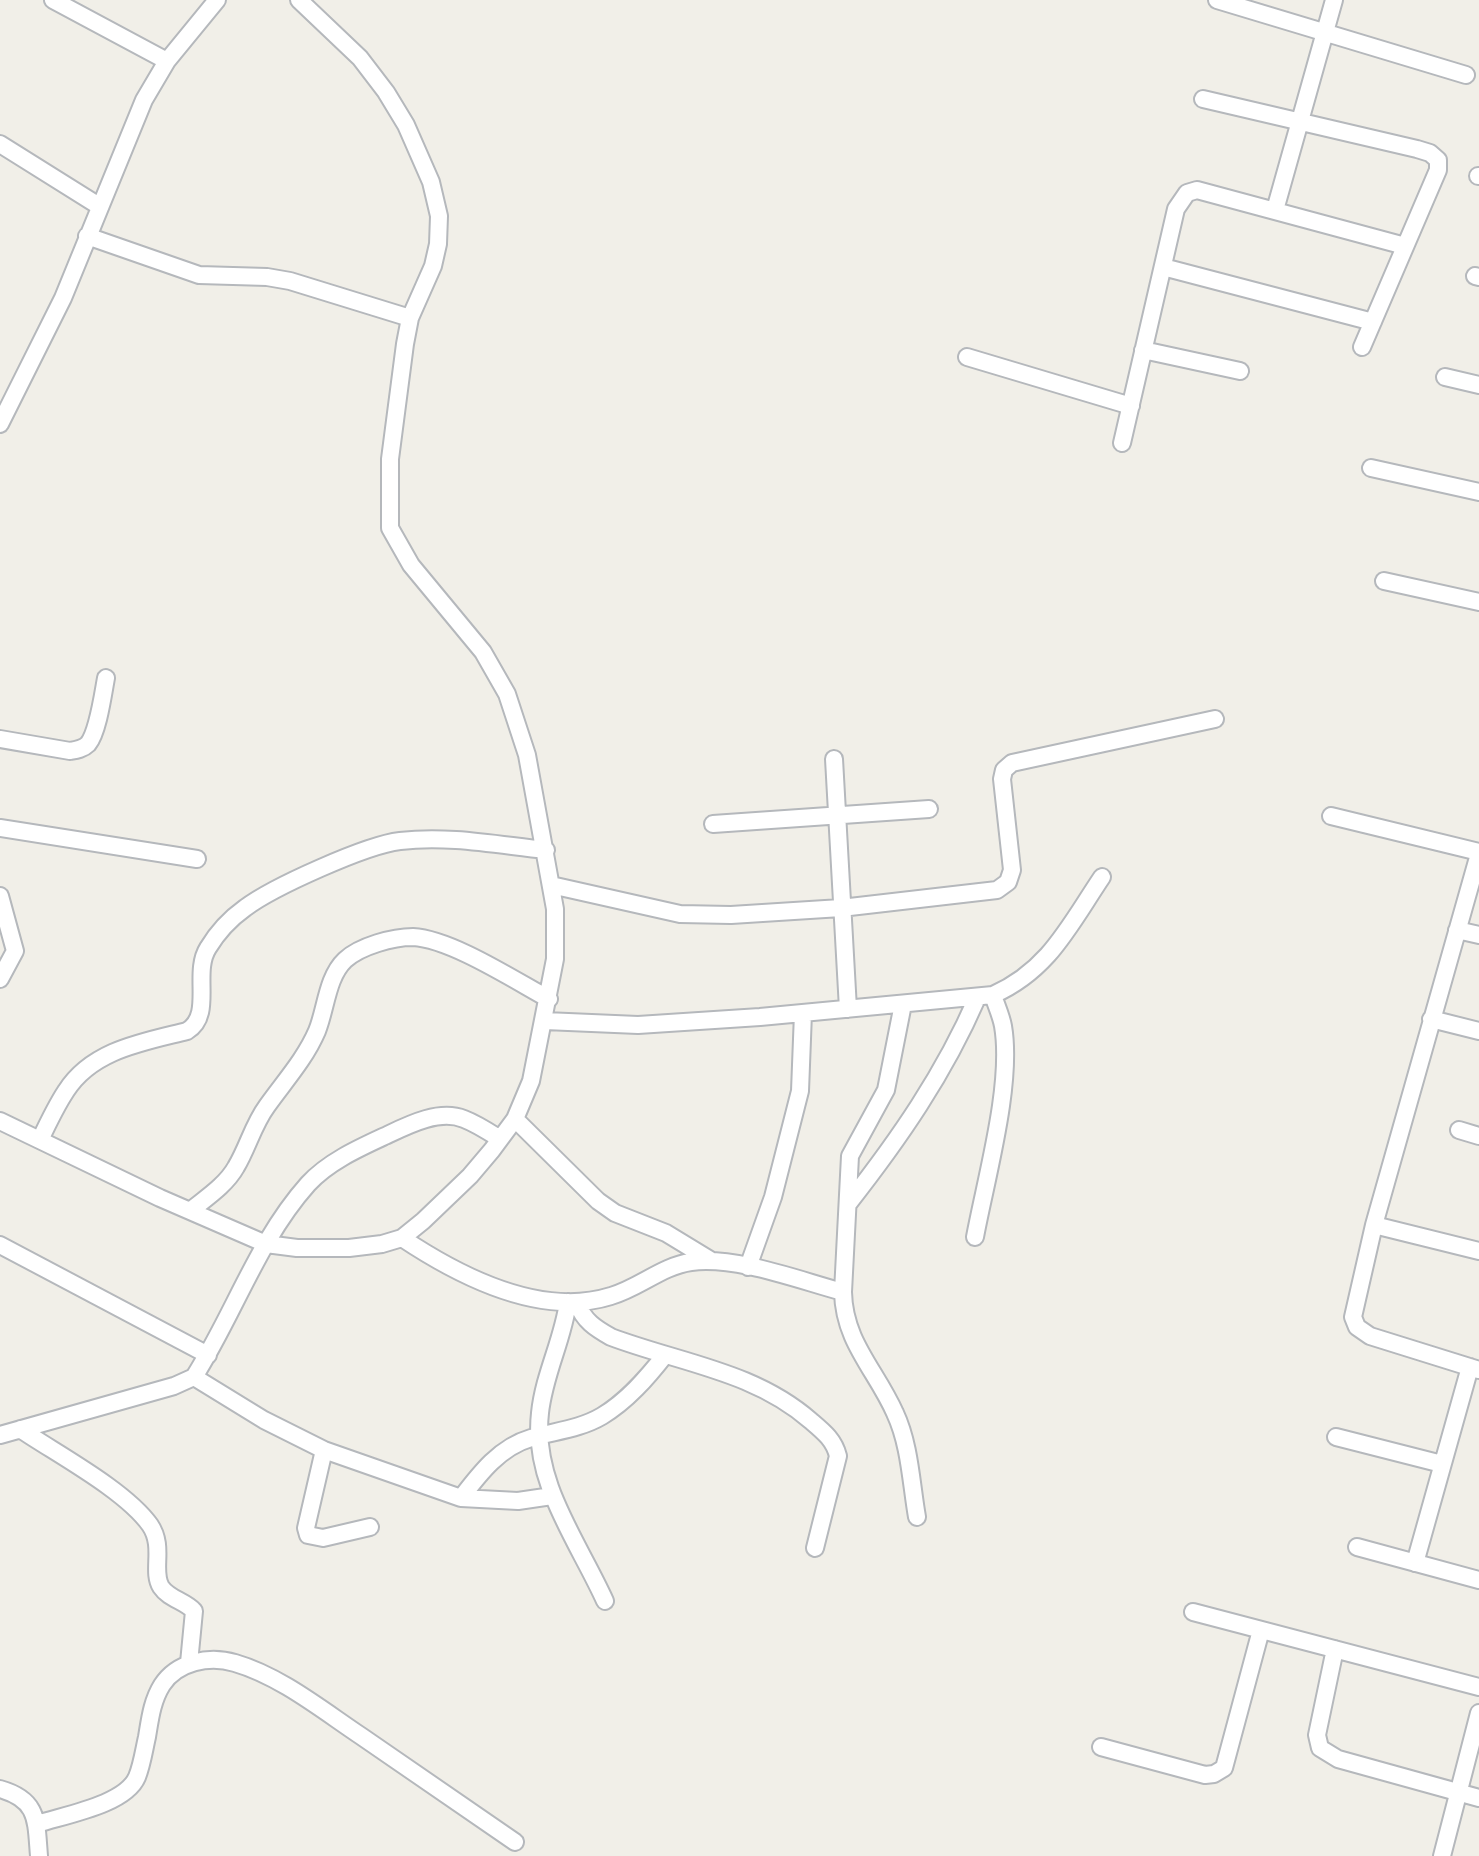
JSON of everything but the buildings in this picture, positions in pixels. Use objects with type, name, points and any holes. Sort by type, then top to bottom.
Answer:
[{"type":"street","points":[[53,0],[167,61]]},
{"type":"street","points":[[0,424],[59,307],[144,100],[167,61],[217,0]]},
{"type":"street","points":[[0,1121],[190,1211],[266,1244],[297,1248],[349,1248],[382,1244],[402,1238],[423,1221],[470,1176],[500,1139],[515,1119],[531,1081],[545,1021],[555,959],[555,909],[528,755],[507,694],[483,652],[411,565],[390,528],[390,459],[410,318],[433,266],[438,244],[439,216],[431,182],[406,125],[386,92],[360,58],[299,0]]},
{"type":"street","points":[[1217,0],[1467,75]]},
{"type":"street","points":[[1275,210],[1334,0]]},
{"type":"street","points":[[1203,99],[1417,149],[1430,153],[1438,160],[1438,170],[1362,347]]},
{"type":"street","points":[[0,144],[99,206]]},
{"type":"street","points":[[1122,443],[1176,209],[1187,192],[1197,190],[1405,246]]},
{"type":"street","points":[[87,236],[199,275],[267,277],[290,281],[410,318]]},
{"type":"street","points":[[1163,267],[1373,322]]},
{"type":"street","points":[[1143,350],[1240,371]]},
{"type":"street","points":[[967,357],[1131,406]]},
{"type":"street","points":[[1445,377],[1479,385]]},
{"type":"street","points":[[1371,468],[1479,492]]},
{"type":"street","points":[[1384,581],[1479,602]]},
{"type":"street","points":[[0,739],[70,750],[80,749],[88,744],[94,730],[106,678]]},
{"type":"street","points":[[551,885],[680,914],[731,915],[841,908],[998,891],[1008,882],[1012,870],[1002,779],[1004,770],[1012,763],[1215,719]]},
{"type":"street","points":[[834,759],[848,1009]]},
{"type":"street","points":[[713,824],[928,809]]},
{"type":"street","points":[[1331,816],[1479,853],[1374,1225],[1353,1317],[1357,1328],[1370,1336],[1475,1368],[1442,1464],[1414,1563]]},
{"type":"street","points":[[0,828],[197,859]]},
{"type":"street","points":[[40,1140],[67,1089],[85,1069],[106,1054],[187,1031],[196,1026],[201,1015],[200,964],[220,931],[246,907],[305,876],[371,848],[399,841],[444,839],[546,850]]},
{"type":"street","points":[[545,1021],[638,1025],[985,997],[1027,977],[1051,953],[1102,877]]},
{"type":"street","points":[[0,896],[15,951],[0,979]]},
{"type":"street","points":[[1457,930],[1479,935]]},
{"type":"street","points":[[190,1211],[228,1179],[236,1167],[265,1109],[305,1053],[317,1030],[334,976],[345,960],[362,950],[392,939],[413,937],[433,941],[461,952],[549,999]]},
{"type":"street","points":[[848,1204],[897,1142],[985,997]]},
{"type":"street","points":[[975,1237],[1003,1088],[1005,1055],[1003,1025],[985,997]]},
{"type":"street","points":[[903,1004],[885,1090],[850,1156],[843,1312],[848,1329],[887,1396],[903,1436],[917,1517]]},
{"type":"street","points":[[748,1267],[773,1197],[800,1091],[803,1013]]},
{"type":"street","points":[[1431,1019],[1479,1031]]},
{"type":"street","points":[[0,1435],[174,1386],[194,1377],[208,1355],[266,1244],[309,1184],[360,1147],[402,1128],[447,1116],[463,1118],[500,1139]]},
{"type":"street","points":[[515,1119],[598,1201],[615,1213],[666,1233],[712,1261]]},
{"type":"street","points":[[1459,1130],[1479,1136]]},
{"type":"street","points":[[1374,1225],[1479,1251]]},
{"type":"street","points":[[402,1238],[467,1275],[524,1295],[573,1302],[614,1295],[669,1268],[690,1262],[712,1261],[748,1267],[843,1292]]},
{"type":"street","points":[[0,1245],[208,1355]]},
{"type":"street","points":[[573,1302],[592,1326],[611,1337],[739,1377],[765,1388],[794,1407],[829,1436],[836,1445],[838,1456],[815,1548]]},
{"type":"street","points":[[573,1302],[546,1378],[539,1436],[552,1496],[605,1601]]},
{"type":"street","points":[[461,1498],[484,1468],[501,1454],[529,1439],[576,1428],[601,1417],[622,1402],[665,1355]]},
{"type":"street","points":[[194,1377],[264,1420],[324,1450],[461,1498],[507,1501],[552,1496]]},
{"type":"street","points":[[20,1429],[118,1495],[148,1523],[158,1544],[158,1579],[162,1588],[194,1611],[189,1663]]},
{"type":"street","points":[[1336,1437],[1442,1464]]},
{"type":"street","points":[[324,1450],[306,1528],[308,1535],[324,1538],[370,1527]]},
{"type":"street","points":[[1357,1547],[1479,1580]]},
{"type":"street","points":[[1193,1612],[1479,1688]]},
{"type":"street","points":[[1101,1747],[1205,1775],[1214,1774],[1224,1768],[1261,1630]]},
{"type":"street","points":[[1335,1649],[1317,1735],[1320,1748],[1338,1759],[1479,1798]]},
{"type":"street","points":[[37,1824],[114,1799],[128,1790],[142,1762],[154,1700],[162,1684],[174,1671],[189,1663],[209,1660],[234,1662],[262,1674],[323,1710],[515,1842]]},
{"type":"street","points":[[1442,1856],[1479,1713]]},
{"type":"street","points":[[0,1788],[26,1800],[33,1809],[37,1824],[39,1856]]}]
